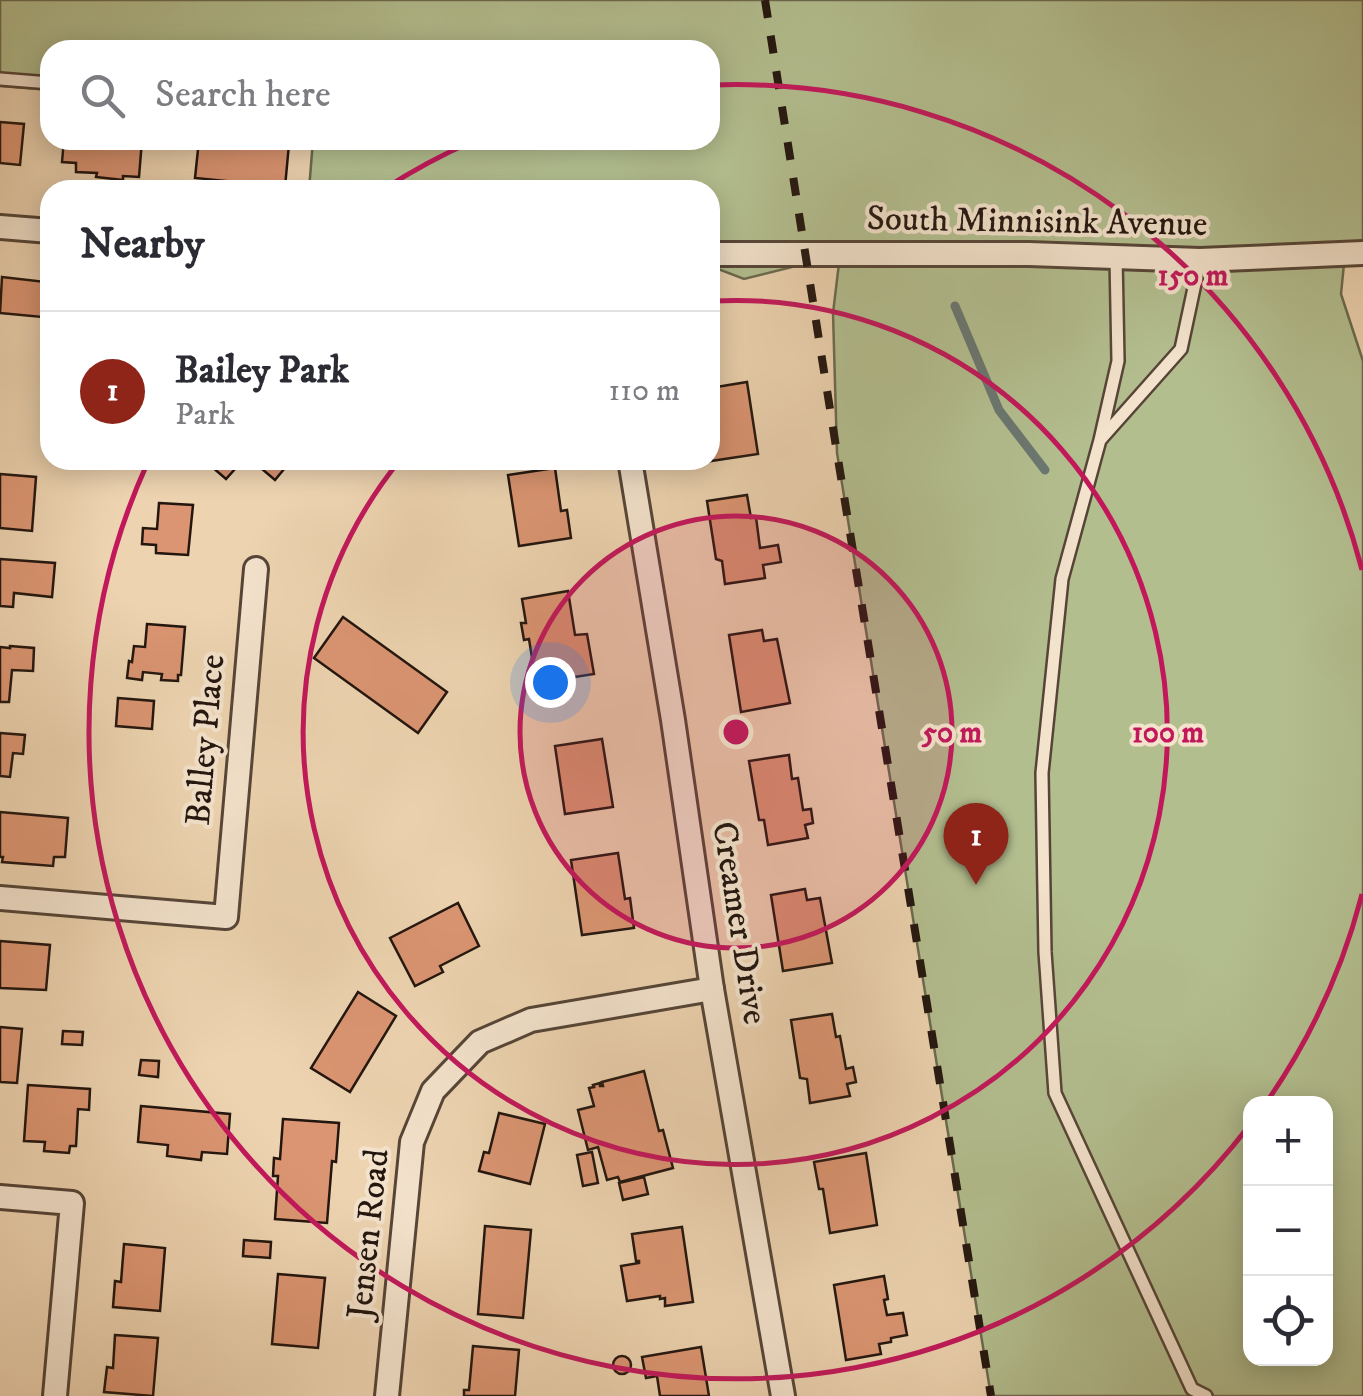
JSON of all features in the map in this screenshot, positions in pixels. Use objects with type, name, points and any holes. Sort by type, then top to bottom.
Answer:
[{"type":"street","points":[[0,227],[40,230]]},
{"type":"street","name":"South Minnisink Avenue","points":[[720,254],[1029,254],[1200,260],[1363,253]]},
{"type":"street","name":"Creamer Drive","points":[[632,470],[712,989],[783,1396]]},
{"type":"street","name":"Balley Place","points":[[0,898],[226,916],[256,569]]},
{"type":"street","name":"Jensen Road","points":[[387,1396],[412,1142],[433,1091],[480,1042],[531,1020],[712,989]]},
{"type":"street","points":[[0,1196],[72,1203],[55,1396]]},
{"type":"lane","points":[[0,79],[40,82]]},
{"type":"lane","points":[[1116,257],[1118,361],[1062,579],[1042,773],[1045,952],[1055,1094],[1192,1388],[1206,1396]]},
{"type":"lane","points":[[1100,440],[1181,349],[1200,260]]},
{"type":"green space","points":[[0,0],[1363,0],[1363,253],[1345,254],[1341,294],[1363,361],[1363,1396],[991,1396],[837,453],[833,313],[840,255],[744,279],[720,270],[720,180],[310,180],[312,150],[720,150],[720,40],[40,40],[40,89],[0,86]]},
{"type":"building","points":[[0,122],[24,124],[20,165],[0,163]]},
{"type":"building","points":[[63,150],[141,150],[139,177],[123,176],[123,180],[76,172],[76,163],[62,162]]},
{"type":"building","points":[[198,150],[288,150],[286,180],[195,178]]},
{"type":"building","points":[[2,277],[40,281],[40,317],[0,313]]},
{"type":"building","points":[[747,382],[758,454],[720,460],[720,386]]},
{"type":"building","points":[[216,470],[234,470],[226,479]]},
{"type":"building","points":[[263,470],[283,470],[275,480]]},
{"type":"building","points":[[555,470],[561,511],[567,510],[571,538],[519,546],[508,475]]},
{"type":"building","points":[[0,474],[36,477],[32,531],[0,528]]},
{"type":"building","points":[[747,495],[751,518],[756,517],[760,548],[778,545],[781,562],[763,565],[765,578],[725,584],[722,561],[716,559],[707,501]]},
{"type":"building","points":[[159,503],[193,505],[188,555],[156,553],[156,545],[142,544],[143,528],[157,529]]},
{"type":"building","points":[[0,559],[55,563],[52,597],[14,593],[13,607],[0,606]]},
{"type":"building","points":[[568,591],[575,635],[587,634],[594,674],[536,683],[529,639],[524,640],[521,623],[526,623],[522,599]]},
{"type":"building","points":[[343,617],[447,692],[418,733],[314,658]]},
{"type":"building","points":[[147,624],[185,627],[178,681],[161,680],[162,674],[143,672],[142,680],[127,678],[134,646],[145,647]]},
{"type":"building","points":[[762,630],[764,641],[777,639],[790,703],[741,712],[729,635]]},
{"type":"building","points":[[0,647],[34,648],[33,671],[12,670],[9,702],[0,702]]},
{"type":"building","points":[[118,698],[154,701],[152,729],[116,726]]},
{"type":"building","points":[[0,733],[25,735],[23,754],[13,753],[10,777],[0,776]]},
{"type":"building","points":[[602,739],[613,807],[565,814],[555,746]]},
{"type":"building","points":[[789,755],[792,779],[798,778],[803,810],[811,809],[813,823],[805,825],[808,838],[768,845],[764,820],[759,820],[749,761]]},
{"type":"building","points":[[0,812],[68,818],[65,857],[54,857],[53,866],[2,862]]},
{"type":"building","points":[[618,853],[634,928],[582,935],[571,860]]},
{"type":"building","points":[[805,889],[807,900],[820,898],[832,963],[783,971],[771,895]]},
{"type":"building","points":[[458,903],[479,946],[440,966],[443,972],[415,986],[390,938]]},
{"type":"building","points":[[0,941],[50,945],[46,990],[0,988]]},
{"type":"building","points":[[358,992],[396,1016],[350,1092],[311,1068]]},
{"type":"building","points":[[832,1014],[846,1069],[853,1067],[856,1082],[847,1084],[850,1096],[810,1103],[807,1079],[800,1078],[791,1020]]},
{"type":"building","points":[[0,1027],[22,1029],[17,1083],[0,1082]]},
{"type":"building","points":[[63,1031],[83,1032],[82,1045],[62,1044]]},
{"type":"building","points":[[141,1060],[159,1061],[158,1077],[139,1075]]},
{"type":"building","points":[[644,1071],[673,1168],[620,1182],[618,1177],[607,1180],[598,1147],[588,1150],[578,1110],[594,1106],[589,1088],[593,1085],[603,1086],[602,1082]]},
{"type":"building","points":[[28,1085],[90,1089],[89,1110],[78,1109],[76,1146],[70,1146],[69,1153],[44,1151],[45,1142],[24,1141]]},
{"type":"building","points":[[141,1106],[230,1114],[227,1154],[202,1152],[201,1160],[167,1156],[168,1145],[138,1142]]},
{"type":"building","points":[[499,1113],[545,1124],[530,1184],[479,1171],[484,1152],[489,1153]]},
{"type":"building","points":[[283,1119],[339,1123],[327,1223],[275,1219],[278,1176],[273,1176],[274,1158],[280,1159]]},
{"type":"building","points":[[592,1152],[598,1183],[583,1186],[577,1155]]},
{"type":"building","points":[[866,1153],[877,1225],[830,1233],[814,1162]]},
{"type":"building","points":[[644,1177],[648,1194],[623,1200],[619,1183]]},
{"type":"building","points":[[485,1226],[531,1230],[523,1318],[478,1314]]},
{"type":"building","points":[[682,1227],[693,1302],[665,1306],[665,1298],[660,1296],[627,1301],[621,1266],[639,1263],[632,1234]]},
{"type":"building","points":[[244,1240],[271,1242],[270,1258],[243,1256]]},
{"type":"building","points":[[124,1244],[165,1248],[160,1311],[113,1307],[115,1281],[121,1282]]},
{"type":"building","points":[[278,1274],[325,1278],[318,1348],[272,1344]]},
{"type":"building","points":[[884,1276],[887,1315],[903,1313],[907,1335],[879,1344],[881,1354],[846,1360],[834,1285]]},
{"type":"building","points":[[115,1335],[158,1338],[153,1396],[104,1392],[107,1367],[113,1368]]},
{"type":"building","points":[[473,1346],[519,1350],[515,1396],[464,1396],[464,1390],[469,1390]]},
{"type":"building","points":[[701,1347],[709,1396],[660,1396],[657,1376],[646,1378],[642,1357]]},
{"type":"building","points":[[622,1356],[629,1358],[629,1372],[622,1374],[615,1372],[613,1365],[615,1358]]},
{"type":"waterway","points":[[955,306],[999,410],[1045,470]]},
{"type":"railway","points":[[765,0],[991,1396]]},
{"type":"place","name":"Bailey Park","points":[[976,885]]}]
